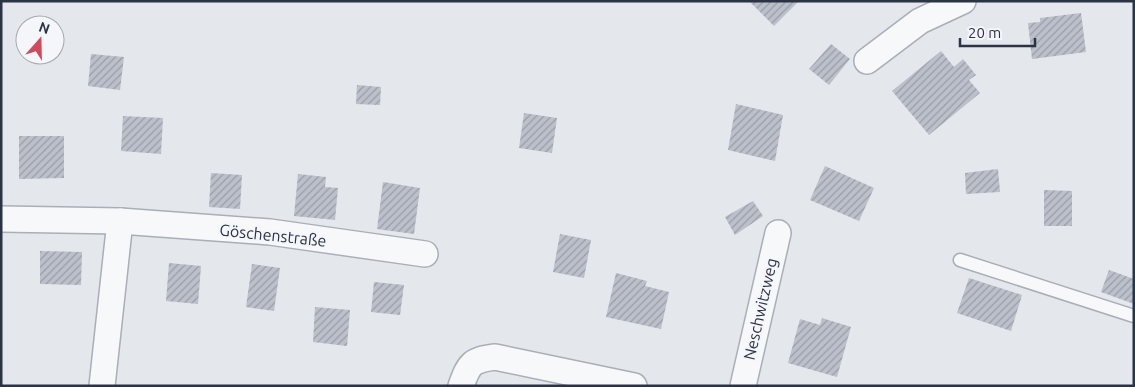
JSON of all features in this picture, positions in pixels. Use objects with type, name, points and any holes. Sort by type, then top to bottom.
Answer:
[{"type":"street","points":[[867,62],[920,21],[964,1]]},
{"type":"street","name":"Göschenstraße","points":[[1,219],[120,221],[270,232],[425,254]]},
{"type":"street","points":[[102,386],[120,221]]},
{"type":"street","name":"Neschwitzweg","points":[[743,386],[778,232]]},
{"type":"street","points":[[461,386],[468,366],[479,359],[495,356],[634,386]]},
{"type":"lane","points":[[960,260],[1134,316]]},
{"type":"building","points":[[749,1],[799,1],[774,26]]},
{"type":"building","points":[[1081,13],[1086,52],[1032,59],[1028,23],[1040,22],[1040,18]]},
{"type":"building","points":[[831,44],[850,59],[829,85],[809,69]]},
{"type":"building","points":[[941,51],[954,67],[963,59],[976,75],[969,80],[980,93],[929,135],[892,91]]},
{"type":"building","points":[[91,54],[124,57],[120,90],[88,86]]},
{"type":"building","points":[[357,85],[381,87],[380,105],[356,104]]},
{"type":"building","points":[[736,104],[783,115],[775,161],[728,150]]},
{"type":"building","points":[[524,113],[557,118],[552,153],[519,148]]},
{"type":"building","points":[[123,116],[163,118],[161,154],[121,151]]},
{"type":"building","points":[[19,136],[64,136],[64,178],[19,179]]},
{"type":"building","points":[[825,166],[874,188],[859,221],[810,200]]},
{"type":"building","points":[[998,169],[1000,192],[966,194],[965,173]]},
{"type":"building","points":[[211,173],[242,175],[240,209],[209,207]]},
{"type":"building","points":[[298,174],[326,177],[325,187],[338,188],[335,220],[294,216]]},
{"type":"building","points":[[383,182],[420,188],[414,234],[377,229]]},
{"type":"building","points":[[1044,190],[1072,191],[1072,226],[1044,226]]},
{"type":"building","points":[[753,201],[763,216],[735,235],[725,217]]},
{"type":"building","points":[[560,234],[591,240],[584,278],[553,272]]},
{"type":"building","points":[[40,251],[82,252],[81,285],[40,284]]},
{"type":"building","points":[[169,263],[201,266],[198,304],[166,301]]},
{"type":"building","points":[[252,264],[280,268],[274,311],[246,307]]},
{"type":"building","points":[[1109,270],[1134,279],[1134,304],[1101,292]]},
{"type":"building","points":[[616,273],[647,281],[645,286],[669,292],[661,329],[606,317]]},
{"type":"building","points":[[969,278],[1022,295],[1011,331],[957,313]]},
{"type":"building","points":[[374,282],[404,285],[400,315],[371,312]]},
{"type":"building","points":[[315,307],[350,310],[347,346],[313,342]]},
{"type":"building","points":[[822,318],[851,327],[837,377],[788,363],[800,319],[820,325]]}]
